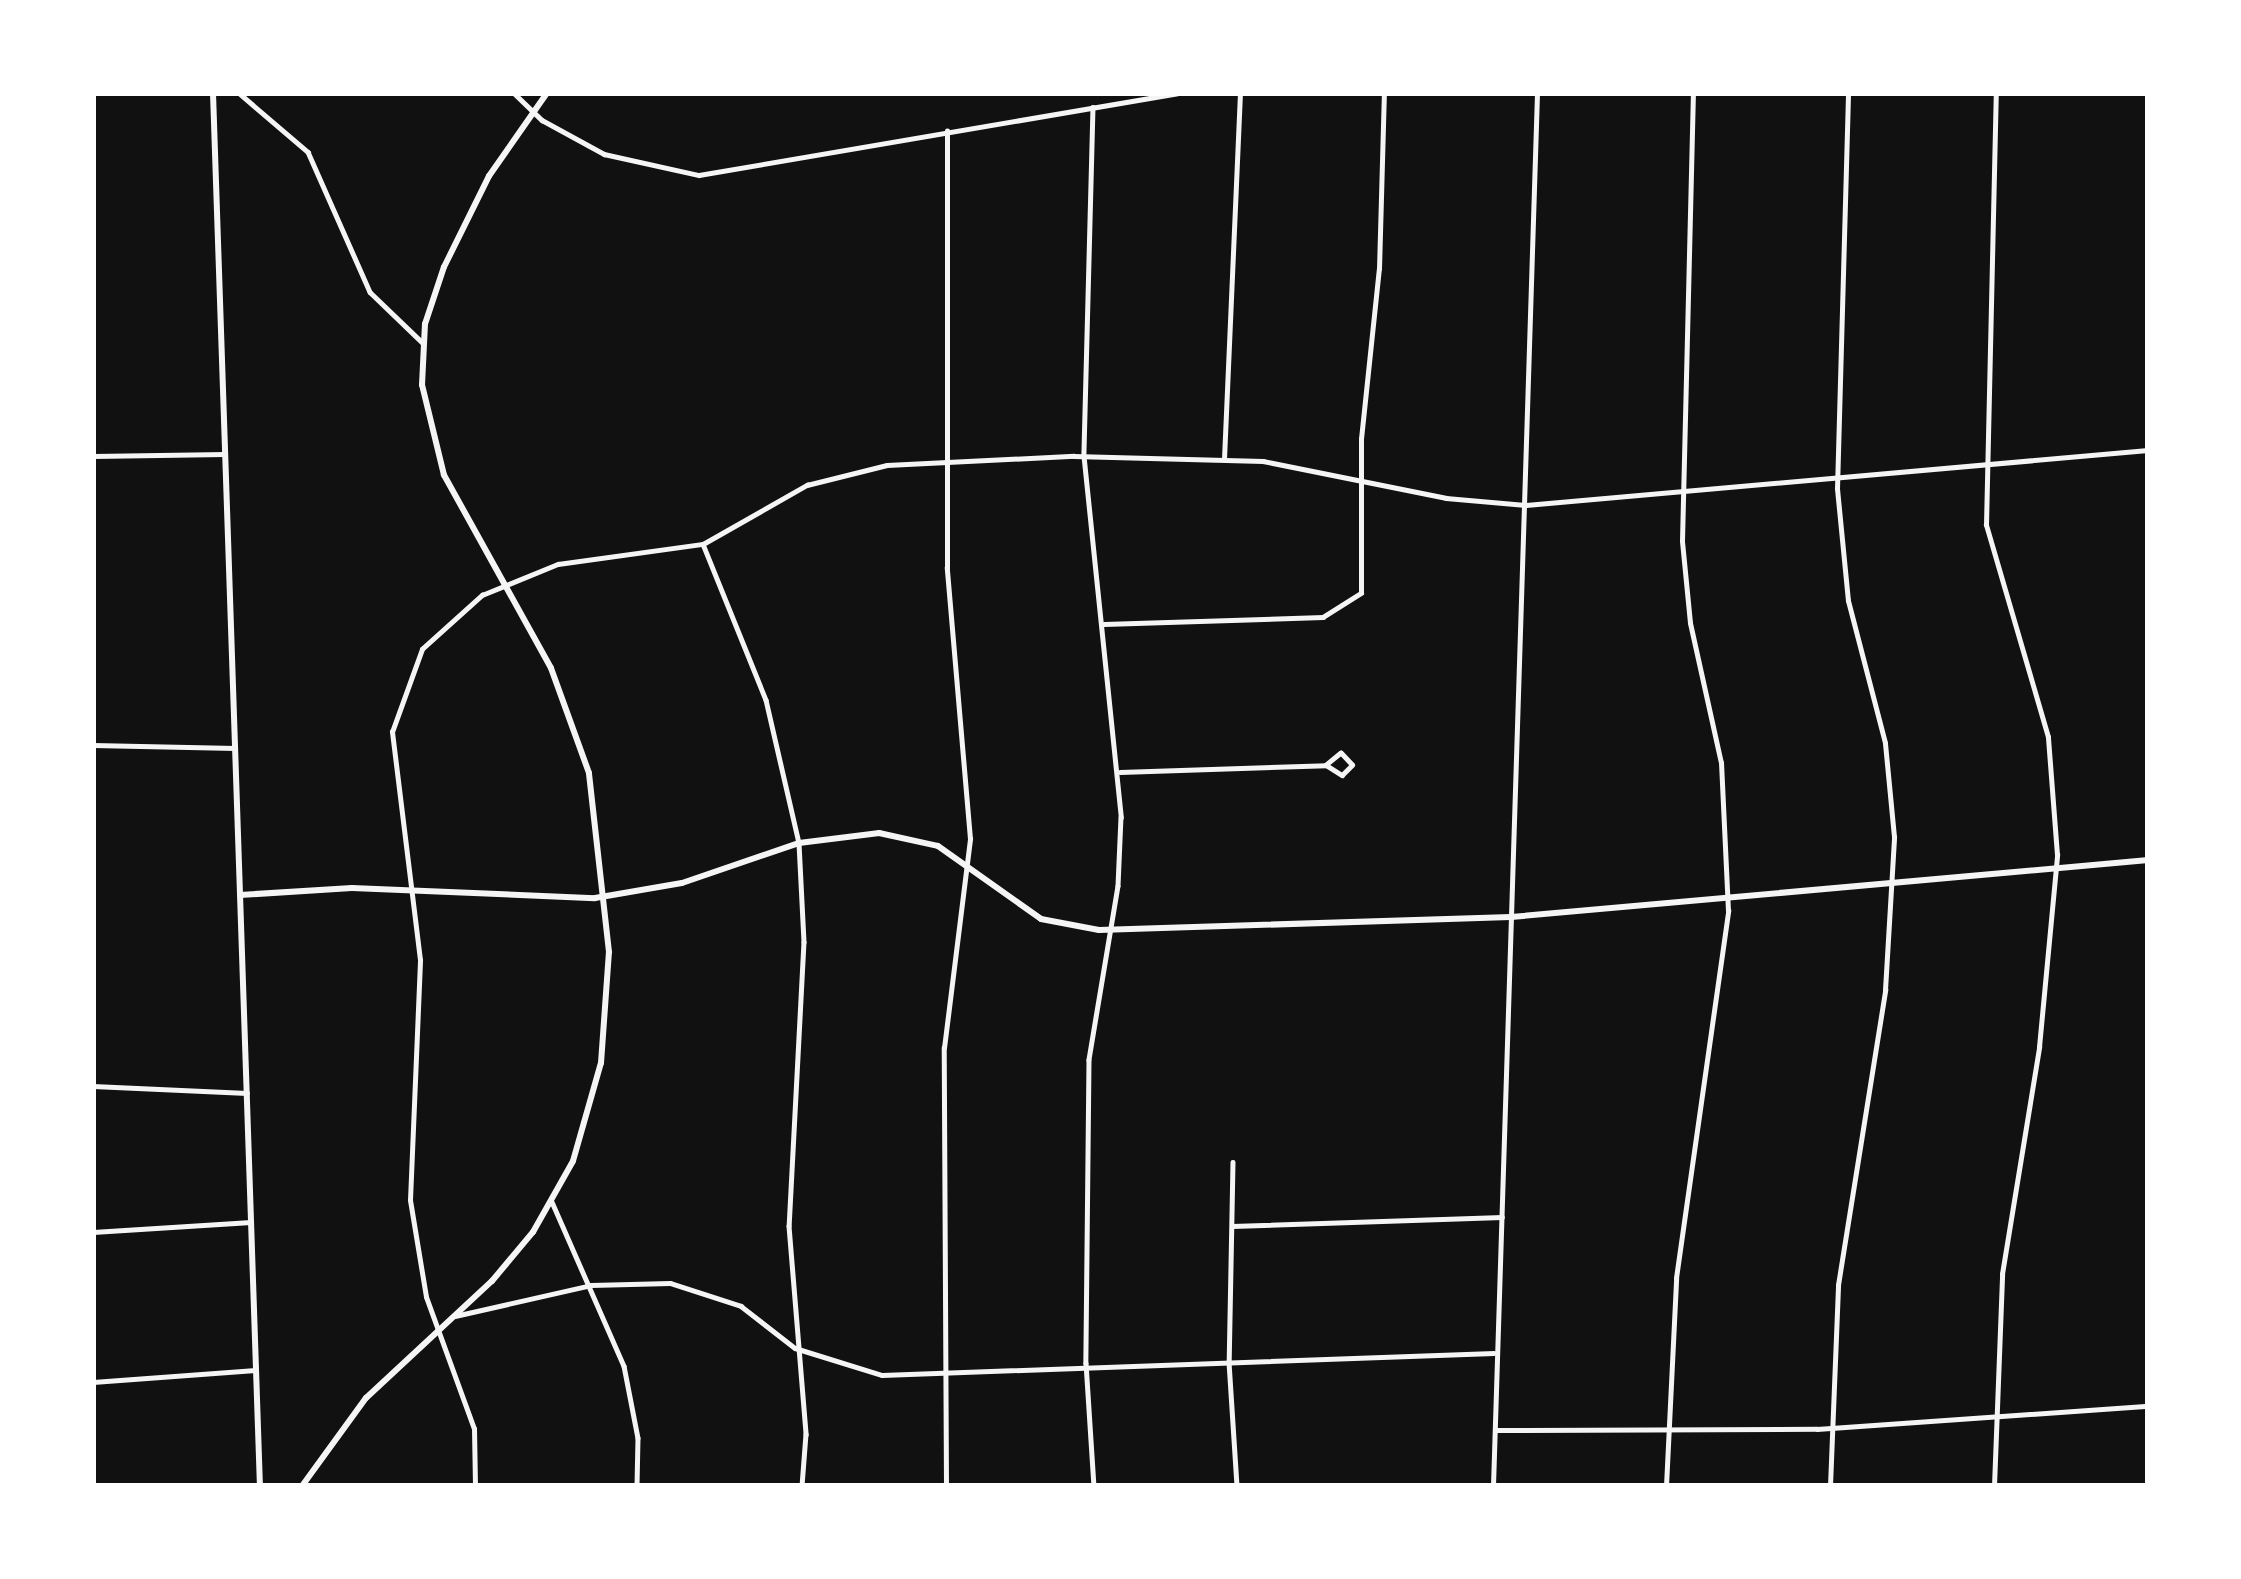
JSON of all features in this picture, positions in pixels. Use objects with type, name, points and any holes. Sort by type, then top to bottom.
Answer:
[{"type":"street","points":[[213,93],[260,1486]]},
{"type":"street","points":[[239,93],[308,152],[326,178],[365,285],[423,343]]},
{"type":"street","points":[[514,93],[533,112],[604,154],[683,174],[744,172],[875,142],[1178,93]]},
{"type":"street","points":[[302,1486],[366,1398],[506,1266],[552,1202],[579,1146],[601,1064],[607,897],[580,740],[436,454],[423,400],[423,343],[458,233],[547,93]]},
{"type":"street","points":[[1224,459],[1240,93]]},
{"type":"street","points":[[1104,624],[1341,612],[1366,581],[1360,477],[1377,300],[1384,93]]},
{"type":"street","points":[[1493,1486],[1537,93]]},
{"type":"street","points":[[1666,1486],[1683,1221],[1728,897],[1721,763],[1684,578],[1693,93]]},
{"type":"street","points":[[1830,1486],[1838,1285],[1885,990],[1892,883],[1890,778],[1848,601],[1837,477],[1848,93]]},
{"type":"street","points":[[1994,1486],[2002,1274],[2039,1047],[2057,868],[2048,737],[1990,561],[1985,465],[1996,93]]},
{"type":"street","points":[[1093,107],[1084,456],[1120,772],[1119,870],[1090,1038],[1087,1363],[1094,1486]]},
{"type":"street","points":[[946,1486],[944,1048],[968,866],[945,462],[947,131]]},
{"type":"street","points":[[476,1486],[470,1414],[436,1332],[419,1274],[407,1166],[420,995],[413,891],[392,748],[399,696],[440,628],[504,582],[558,564],[703,544],[807,484],[877,466],[1084,456],[1224,459],[1360,477],[1446,498],[1526,505],[2148,450]]},
{"type":"street","points":[[93,456],[225,454]]},
{"type":"street","points":[[703,544],[766,700],[799,843],[804,942],[789,1204],[795,1348],[806,1434],[802,1486]]},
{"type":"street","points":[[93,745],[235,748]]},
{"type":"street","points":[[1120,772],[1326,765]]},
{"type":"street","points":[[240,895],[413,891],[607,897],[700,878],[799,843],[900,834],[968,866],[1041,920],[1109,930],[1511,917],[2148,860]]},
{"type":"street","points":[[93,1086],[247,1093]]},
{"type":"street","points":[[1233,1162],[1229,1362],[1237,1486]]},
{"type":"street","points":[[552,1202],[630,1384],[637,1486]]},
{"type":"street","points":[[1232,1226],[1502,1217]]},
{"type":"street","points":[[93,1232],[251,1222]]},
{"type":"street","points":[[455,1316],[591,1285],[696,1287],[741,1306],[795,1348],[873,1375],[1087,1363],[1496,1353]]},
{"type":"street","points":[[93,1382],[256,1370]]},
{"type":"street","points":[[1495,1430],[1829,1428],[2148,1406]]}]
